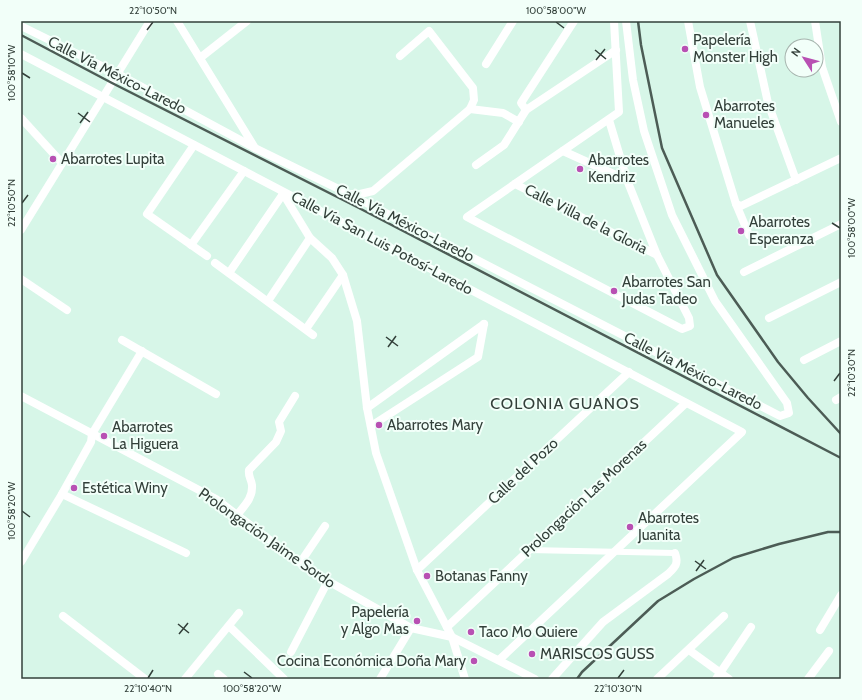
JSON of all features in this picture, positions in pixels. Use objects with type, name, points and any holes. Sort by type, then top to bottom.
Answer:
[{"type":"street","points":[[21,230],[150,21]]},
{"type":"street","points":[[177,21],[255,148]]},
{"type":"street","points":[[200,58],[247,21]]},
{"type":"street","points":[[486,64],[513,21]]},
{"type":"street","points":[[526,110],[521,103],[574,21]]},
{"type":"street","points":[[609,120],[627,180],[657,255],[690,318],[690,326],[682,329],[467,217],[619,112],[614,21]]},
{"type":"street","points":[[617,67],[632,65],[626,21]]},
{"type":"street","points":[[688,21],[700,88],[736,204],[749,235]]},
{"type":"street","points":[[750,21],[768,103],[796,180]]},
{"type":"street","points":[[814,21],[822,67],[841,122]]},
{"type":"street","name":"Calle Vía México-Laredo","points":[[21,26],[118,74],[255,148],[349,194],[780,416],[789,413],[788,403],[715,301],[672,215],[644,132],[633,80],[632,65]]},
{"type":"street","points":[[349,194],[360,194],[373,191],[470,109],[474,100],[474,88],[428,31],[400,56]]},
{"type":"street","points":[[476,165],[504,145],[526,110],[616,50]]},
{"type":"street","name":"Calle Vía San Luis Potosí-Laredo","points":[[21,54],[742,432],[614,552]]},
{"type":"street","points":[[470,109],[503,113],[518,122]]},
{"type":"street","points":[[21,118],[62,164]]},
{"type":"street","points":[[194,145],[147,214],[207,256]]},
{"type":"street","points":[[562,151],[627,180]]},
{"type":"street","points":[[736,204],[741,206],[841,158]]},
{"type":"street","points":[[191,245],[244,171]]},
{"type":"street","name":"Calle Villa de la Gloria","points":[[515,184],[657,255]]},
{"type":"street","points":[[228,273],[282,192],[310,238],[332,258],[343,275],[357,322],[367,408],[376,453],[417,570],[452,637],[465,679]]},
{"type":"street","points":[[744,272],[841,224]]},
{"type":"street","points":[[268,301],[310,238]]},
{"type":"street","points":[[215,263],[313,335]]},
{"type":"street","points":[[306,329],[343,275]]},
{"type":"street","points":[[21,279],[68,310]]},
{"type":"street","points":[[769,318],[841,282]]},
{"type":"street","points":[[367,408],[484,324],[478,357],[371,426]]},
{"type":"street","points":[[122,340],[216,394]]},
{"type":"street","points":[[804,360],[841,341]]},
{"type":"street","points":[[21,562],[91,442],[92,434],[142,351]]},
{"type":"street","name":"Calle del Pozo","points":[[417,570],[629,372]]},
{"type":"street","name":"Prolongación Jaime Sordo","points":[[21,396],[216,499],[300,562],[328,581],[411,628],[452,637],[535,679]]},
{"type":"street","points":[[237,515],[252,496],[252,483],[248,475],[249,470],[276,442],[282,431],[279,422],[295,396]]},
{"type":"street","name":"Prolongación Las Morenas","points":[[447,627],[686,403]]},
{"type":"street","points":[[62,494],[186,553]]},
{"type":"street","points":[[300,562],[325,526]]},
{"type":"street","points":[[528,550],[675,553],[677,560],[675,567],[668,574],[603,622],[552,679]]},
{"type":"street","points":[[499,660],[614,552]]},
{"type":"street","points":[[291,652],[328,581]]},
{"type":"street","points":[[820,630],[841,595]]},
{"type":"street","points":[[186,679],[238,613]]},
{"type":"street","points":[[63,616],[145,679]]},
{"type":"street","points":[[657,679],[724,616]]},
{"type":"street","points":[[229,626],[284,679]]},
{"type":"street","points":[[718,676],[751,627]]},
{"type":"street","points":[[380,679],[411,628]]},
{"type":"street","points":[[689,650],[718,676],[730,679]]},
{"type":"street","points":[[808,679],[829,652]]},
{"type":"railway","points":[[638,21],[641,45],[662,148],[717,275],[778,362],[841,434]]},
{"type":"railway","points":[[21,35],[841,458]]},
{"type":"railway","points":[[577,679],[582,672],[658,601],[694,579],[733,558],[779,544],[828,532],[841,532]]},
{"type":"place","name":"Papelería Monster High","points":[[685,49]]},
{"type":"place","name":"Abarrotes Manueles","points":[[706,115]]},
{"type":"place","name":"Abarrotes Lupita","points":[[53,159]]},
{"type":"place","name":"Abarrotes Kendriz","points":[[580,169]]},
{"type":"place","name":"Abarrotes Esperanza","points":[[741,231]]},
{"type":"place","name":"Abarrotes San Judas Tadeo","points":[[614,291]]},
{"type":"place","name":"Abarrotes Mary","points":[[379,425]]},
{"type":"place","name":"Abarrotes La Higuera","points":[[104,436]]},
{"type":"place","name":"Estética Winy","points":[[74,488]]},
{"type":"place","name":"Abarrotes Juanita","points":[[630,527]]},
{"type":"place","name":"Botanas Fanny","points":[[427,576]]},
{"type":"place","name":"Papelería y Algo Mas","points":[[417,621]]},
{"type":"place","name":"Taco Mo Quiere","points":[[471,632]]},
{"type":"place","name":"MARISCOS GUSS","points":[[532,654]]},
{"type":"place","name":"Cocina Económica Doña Mary","points":[[474,661]]},
{"type":"district","name":"COLONIA GUANOS","points":[[565,403]]}]
